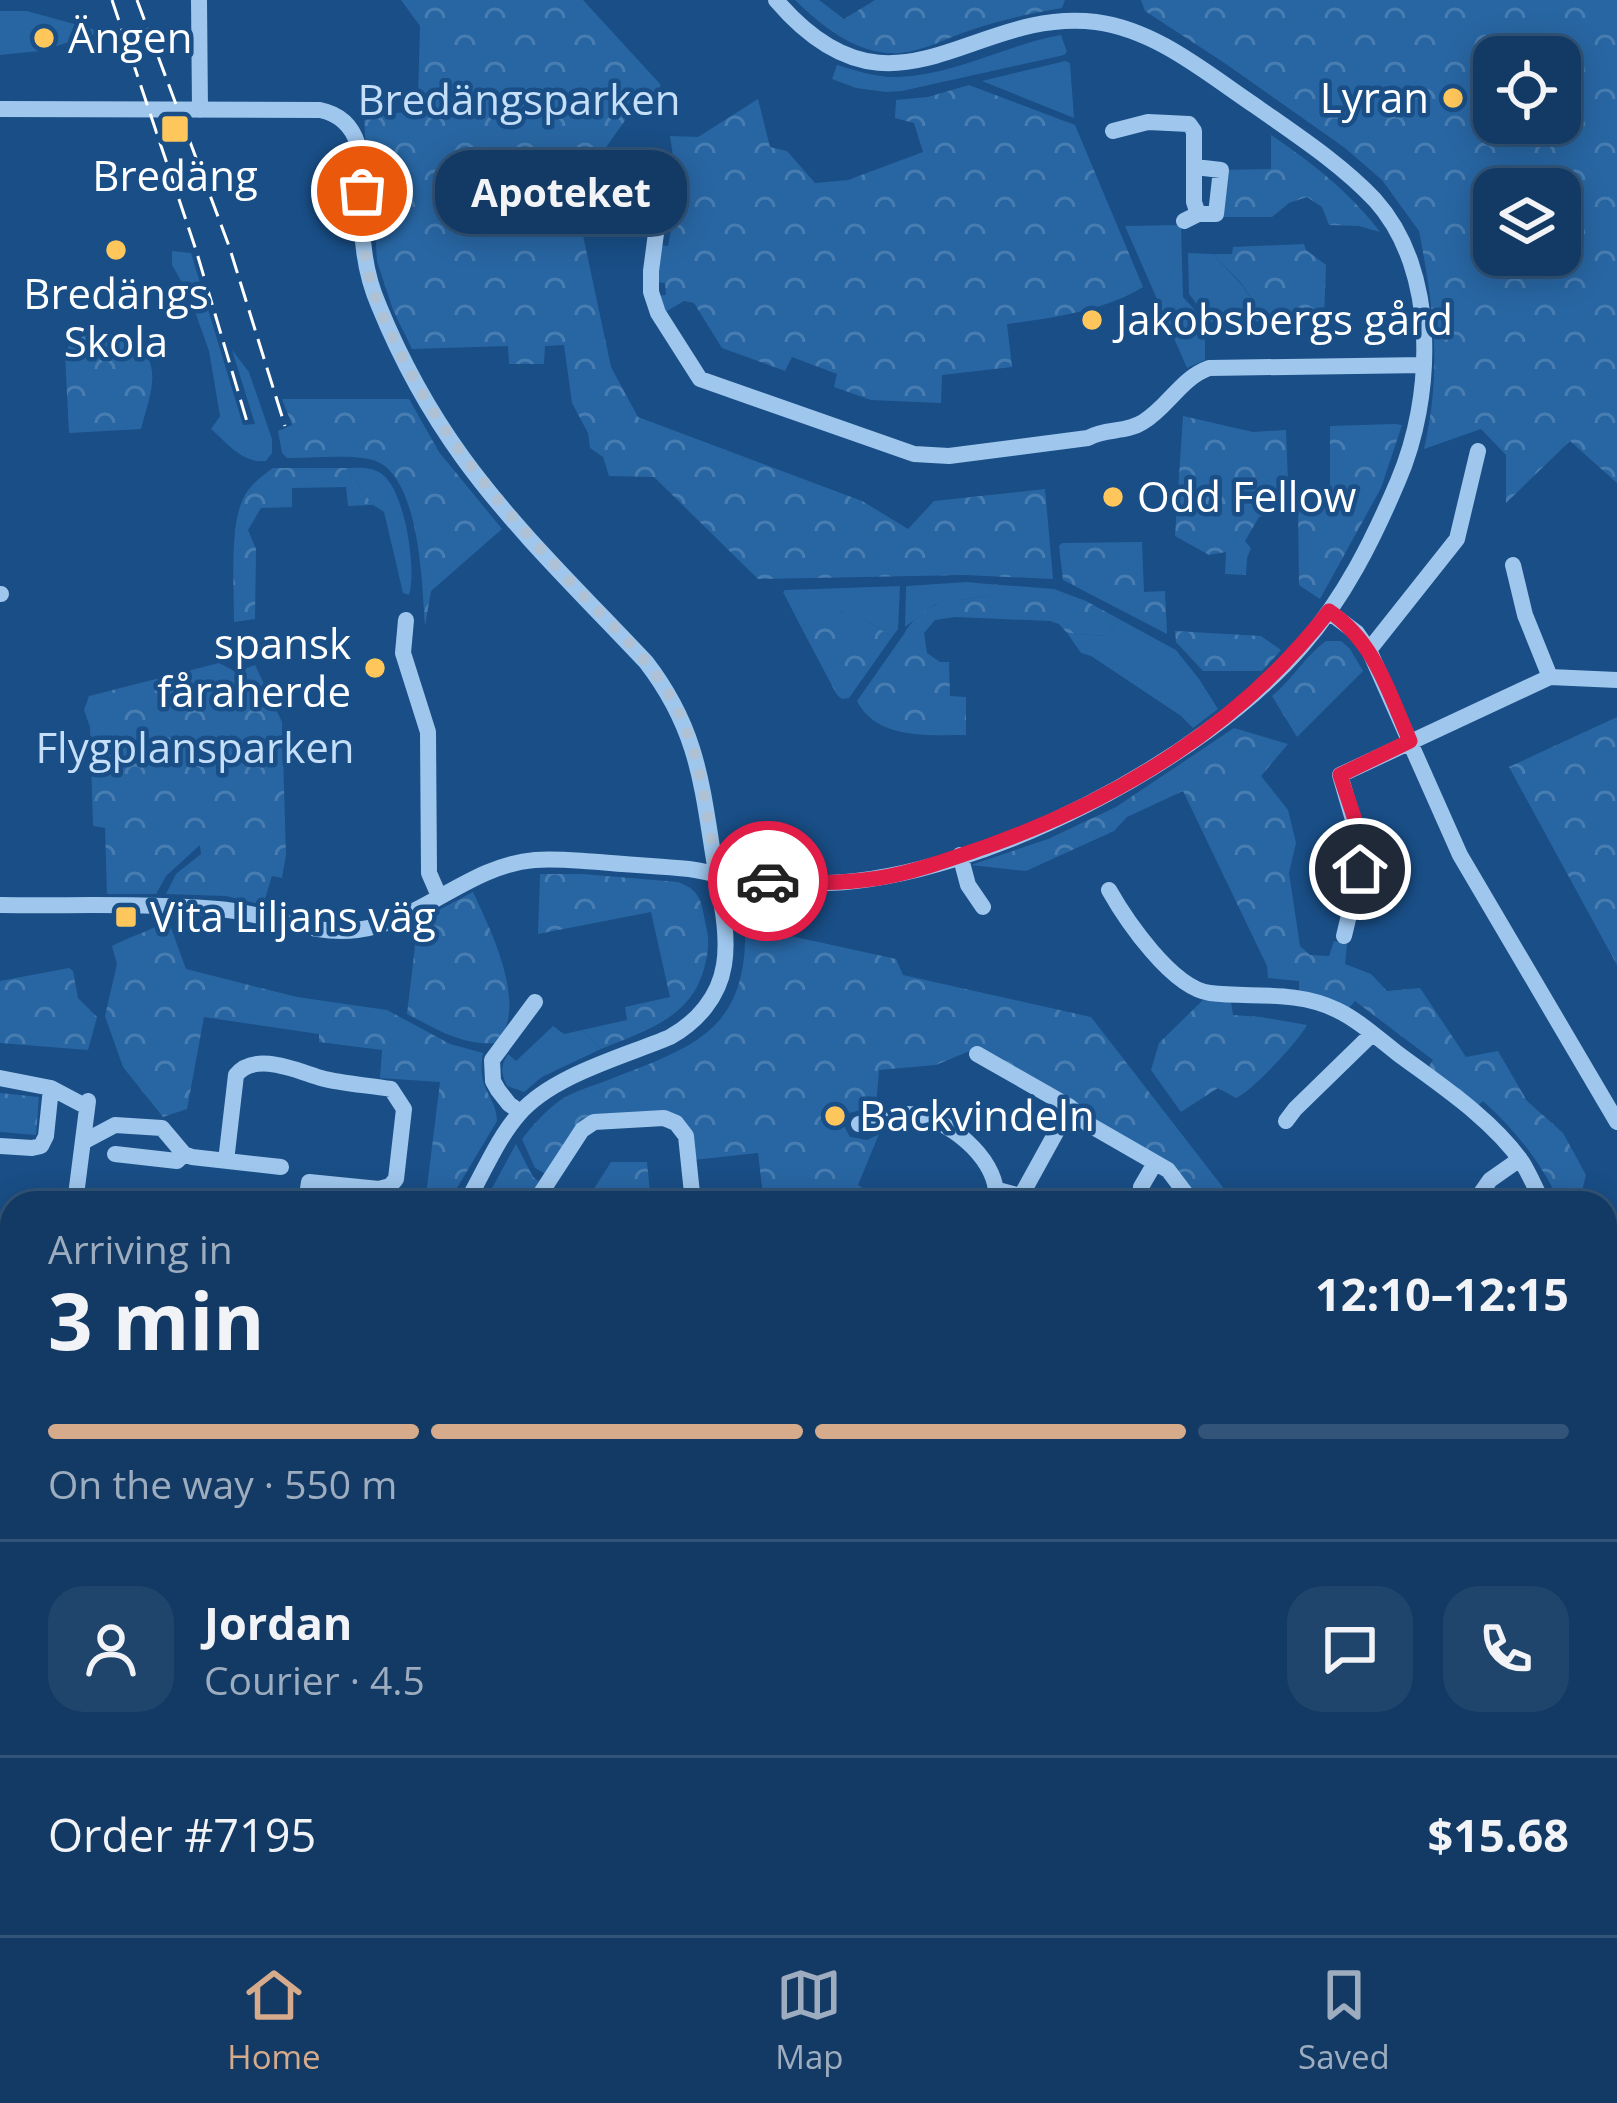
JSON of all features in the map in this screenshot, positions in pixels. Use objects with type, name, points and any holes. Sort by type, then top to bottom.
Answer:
[{"type":"street","points":[[199,0],[200,110]]},
{"type":"street","points":[[0,905],[223,909],[350,932],[381,925],[491,870],[528,860],[597,862],[779,881],[854,881],[897,874],[1040,826],[1089,803],[1196,740],[1278,673],[1347,585],[1401,475],[1418,419],[1423,325],[1408,258],[1397,232],[1373,199],[1269,116],[1152,39],[1126,29],[1099,22],[1059,22],[940,57],[891,64],[839,51],[803,28],[776,0]]},
{"type":"street","points":[[0,109],[320,110],[334,113],[350,126],[362,154],[362,228],[373,291],[416,386],[499,503],[646,662],[682,718],[698,763],[723,923],[724,965],[711,999],[688,1027],[550,1089],[520,1112],[473,1191]]},
{"type":"street","points":[[1113,130],[1148,122],[1189,124],[1194,131],[1195,166],[1191,217]]},
{"type":"street","points":[[660,206],[651,292],[658,314],[700,379],[914,454],[970,454],[1135,427],[1187,380],[1209,368],[1424,364]]},
{"type":"street","points":[[1369,650],[1457,539],[1478,451]]},
{"type":"street","points":[[1513,565],[1525,615],[1550,677]]},
{"type":"street","points":[[1329,611],[1357,633],[1369,650],[1460,855],[1617,1122]]},
{"type":"street","points":[[406,620],[403,653],[428,732],[429,873],[440,896]]},
{"type":"street","points":[[1344,936],[1361,847],[1340,775],[1550,677],[1612,684]]},
{"type":"street","points":[[960,855],[968,885],[982,907]]},
{"type":"street","points":[[1109,890],[1161,960],[1205,993],[1285,996],[1340,1011],[1489,1125],[1520,1159],[1537,1191]]},
{"type":"street","points":[[520,1112],[497,1090],[492,1060],[535,1002]]},
{"type":"street","points":[[1286,1121],[1372,1034]]},
{"type":"street","points":[[977,1054],[1168,1170],[1184,1191]]},
{"type":"street","points":[[226,1161],[236,1075],[242,1067],[297,1069],[319,1078],[391,1089],[404,1109],[396,1179],[379,1189],[309,1182],[308,1191]]},
{"type":"street","points":[[0,1078],[51,1088],[87,1104],[77,1191]]},
{"type":"street","points":[[0,1146],[41,1146],[51,1088]]},
{"type":"street","points":[[1024,1191],[1070,1107]]},
{"type":"street","points":[[859,1124],[893,1114],[918,1115],[938,1124],[982,1155],[993,1171],[996,1191]]},
{"type":"street","points":[[542,1191],[582,1130],[594,1122],[664,1118],[686,1136],[692,1191]]},
{"type":"street","points":[[83,1142],[115,1125],[162,1128],[184,1154],[281,1167]]},
{"type":"street","points":[[115,1154],[177,1161],[184,1154]]},
{"type":"street","points":[[1482,1191],[1520,1159]]},
{"type":"street","points":[[1141,1191],[1155,1162]]},
{"type":"green space","name":"Bredängsparken","points":[[401,0],[583,0],[660,84],[661,94],[633,109],[574,193],[611,367],[638,417],[862,501],[908,529],[934,501],[1045,489],[1053,579],[965,575],[758,579],[654,477],[609,476],[603,457],[590,448],[588,433],[572,403],[564,345],[545,346],[544,364],[509,364],[508,346],[412,349],[377,261],[364,115],[411,112],[418,100],[420,26]]},
{"type":"green space","points":[[795,0],[819,0],[844,19],[875,0],[1065,0],[1062,8],[994,23],[927,47],[885,53],[856,45]]},
{"type":"green space","points":[[1141,0],[1617,0],[1617,483],[1570,441],[1506,503],[1506,455],[1481,429],[1424,449],[1433,393],[1434,340],[1419,231],[1382,180],[1345,148],[1145,11]]},
{"type":"green space","name":"Ängen","points":[[0,11],[27,11],[103,32],[40,51],[0,55]]},
{"type":"green space","points":[[1061,35],[1064,55],[902,91],[856,88],[832,79],[837,65],[879,76],[915,76]]},
{"type":"green space","points":[[1070,63],[1074,118],[982,81]]},
{"type":"green space","points":[[969,85],[1075,125],[1143,287],[1095,308],[1007,324],[1012,367],[942,375],[941,403],[871,400],[834,387],[837,374],[792,357],[785,371],[722,348],[694,303],[684,301],[662,314],[657,296],[666,295],[665,283],[656,282],[659,245],[668,246],[671,230],[663,227],[673,156],[670,136],[698,137],[758,99],[770,147],[787,151],[815,183],[848,180],[923,152],[914,123],[895,118],[896,100]]},
{"type":"green space","points":[[1271,135],[1330,179],[1380,232],[1329,225],[1322,207],[1307,197],[1289,203],[1272,217],[1222,217],[1221,170],[1271,169]]},
{"type":"green space","points":[[1181,225],[1183,297],[1205,326],[1205,360],[1187,368],[1125,226]]},
{"type":"green space","points":[[1304,244],[1326,265],[1324,319],[1286,321],[1260,311],[1213,254],[1232,254],[1233,247]]},
{"type":"green space","points":[[172,251],[191,253],[243,425],[255,424],[232,350],[249,372],[272,439],[272,453],[266,461],[243,456],[211,429],[220,416],[209,351],[189,295],[172,265]]},
{"type":"green space","points":[[1188,253],[1213,254],[1260,311],[1286,321],[1211,322],[1189,294]]},
{"type":"green space","points":[[87,335],[135,336],[144,348],[152,381],[141,429],[69,433],[65,354],[71,341]]},
{"type":"green space","points":[[282,399],[409,399],[439,452],[502,529],[431,591],[425,626],[416,532],[401,486],[389,469],[373,460],[287,458],[278,431],[292,425]]},
{"type":"green space","points":[[1183,416],[1253,432],[1286,430],[1289,509],[1259,517],[1245,541],[1251,548],[1246,575],[1225,574],[1226,552],[1209,555],[1175,536]]},
{"type":"green space","points":[[1402,425],[1381,488],[1320,599],[1299,585],[1298,507],[1330,507],[1330,426]]},
{"type":"green space","points":[[273,468],[346,468],[373,505],[348,506],[346,487],[292,488],[292,507],[261,508],[248,530],[256,549],[255,619],[234,622],[238,516],[250,488]]},
{"type":"green space","points":[[346,468],[379,472],[391,484],[410,551],[409,595],[403,593],[384,512],[373,505]]},
{"type":"green space","points":[[1142,542],[1144,592],[1165,591],[1167,634],[1063,580],[1062,543]]},
{"type":"green space","points":[[988,584],[994,595],[959,600],[958,594],[905,627],[906,586]]},
{"type":"green space","points":[[988,584],[1054,589],[1119,619],[1107,636],[1067,633],[1050,621],[935,620],[924,633],[927,653],[949,662],[950,696],[966,697],[966,735],[905,733],[866,714],[857,701],[914,621],[958,593],[960,600],[993,595]]},
{"type":"green space","points":[[900,586],[898,629],[892,637],[848,612],[828,614],[801,627],[783,592],[785,590]]},
{"type":"green space","points":[[825,612],[853,612],[892,637],[849,698],[837,695],[801,627]]},
{"type":"green space","points":[[1119,619],[1176,650],[1218,709],[1193,728],[1081,653],[1067,633],[1107,636]]},
{"type":"green space","points":[[1175,631],[1261,636],[1281,650],[1262,671],[1203,671],[1176,642]]},
{"type":"green space","points":[[1326,641],[1341,641],[1363,671],[1297,737],[1272,696]]},
{"type":"green space","name":"Flygplansparken","points":[[219,663],[236,672],[255,665],[282,722],[286,855],[282,878],[272,876],[263,905],[226,896],[166,894],[176,874],[201,854],[200,845],[166,876],[156,894],[107,894],[105,828],[93,826],[90,727],[84,710],[89,696]]},
{"type":"green space","points":[[1617,717],[1617,965],[1509,767]]},
{"type":"green space","points":[[1234,728],[1288,744],[1261,776],[1288,810],[1296,843],[1289,873],[1300,946],[1310,955],[1329,956],[1334,941],[1347,944],[1345,964],[1371,974],[1387,991],[1420,988],[1466,1057],[1498,1051],[1527,1101],[1563,1133],[1586,1175],[1582,1191],[1554,1191],[1495,1112],[1483,1101],[1475,1108],[1427,1069],[1433,1060],[1355,1001],[1348,1009],[1299,992],[1299,981],[1268,978],[1267,966],[1183,791],[1127,817],[1114,831],[1026,871],[971,865],[1048,839],[1116,807]]},
{"type":"green space","points":[[540,874],[678,882],[692,889],[701,904],[708,943],[703,972],[687,1001],[662,1022],[601,1049],[582,1030],[627,1020],[625,1007],[670,997],[651,912],[538,934]]},
{"type":"green space","points":[[473,892],[497,947],[508,989],[506,1027],[497,1043],[461,1039],[407,1014],[418,921]]},
{"type":"green space","points":[[168,920],[186,969],[297,997],[387,1010],[450,1044],[483,1053],[482,1076],[497,1121],[455,1191],[426,1191],[440,1082],[380,1078],[382,1050],[319,1042],[319,1034],[204,1017],[187,1109],[163,1117],[123,1067],[105,1016],[117,964],[112,946]]},
{"type":"green space","points":[[745,926],[896,959],[903,975],[1091,1017],[1226,1191],[1183,1191],[979,1047],[936,1065],[879,1070],[876,1106],[849,1113],[844,1126],[850,1137],[867,1140],[879,1134],[858,1185],[868,1191],[763,1191],[758,1153],[693,1160],[679,1117],[597,1116],[546,1174],[535,1168],[522,1139],[540,1118],[574,1093],[669,1055],[712,1028],[727,1010],[744,961]]},
{"type":"green space","points":[[69,968],[78,998],[97,1017],[88,1050],[0,1043],[0,981]]},
{"type":"green space","points":[[1203,1000],[1231,1002],[1233,1015],[1307,1025],[1243,1094],[1236,1098],[1218,1088],[1181,1112],[1151,1070],[1159,1043]]},
{"type":"green space","points":[[553,1026],[564,1034],[582,1030],[601,1049],[542,1077],[524,1092],[507,1086],[502,1070],[508,1054],[516,1061]]},
{"type":"green space","points":[[0,1093],[39,1097],[36,1135],[0,1132]]},
{"type":"green space","points":[[516,1144],[541,1183],[536,1191],[491,1191]]},
{"type":"green space","points":[[611,1162],[647,1162],[650,1191],[593,1191]]},
{"type":"railway","points":[[112,0],[196,250],[248,425]]},
{"type":"railway","points":[[137,0],[229,246],[285,426]]},
{"type":"way so far","points":[[362,191],[364,250],[373,291],[416,386],[499,503],[646,662],[668,694],[698,763],[716,874],[768,881]]},
{"type":"place","name":"Ängen","points":[[44,38]]},
{"type":"place","name":"Lyran","points":[[1453,98]]},
{"type":"place","name":"Bredäng","points":[[175,129]]},
{"type":"place","name":"Apoteket","points":[[362,191]]},
{"type":"place","name":"Bredängs Skola","points":[[116,250]]},
{"type":"place","name":"Jakobsbergs gård","points":[[1092,320]]},
{"type":"place","name":"Odd Fellow","points":[[1113,497]]},
{"type":"place","name":"spansk fåraherde","points":[[375,668]]},
{"type":"place","name":"Vita Liljans väg","points":[[126,917]]},
{"type":"place","name":"Backvindeln","points":[[835,1116]]},
{"type":"route","points":[[768,881],[822,883],[897,874],[1000,841],[1089,803],[1196,740],[1256,694],[1329,611],[1357,633],[1369,650],[1410,741],[1340,775],[1359,832],[1360,869]]}]
